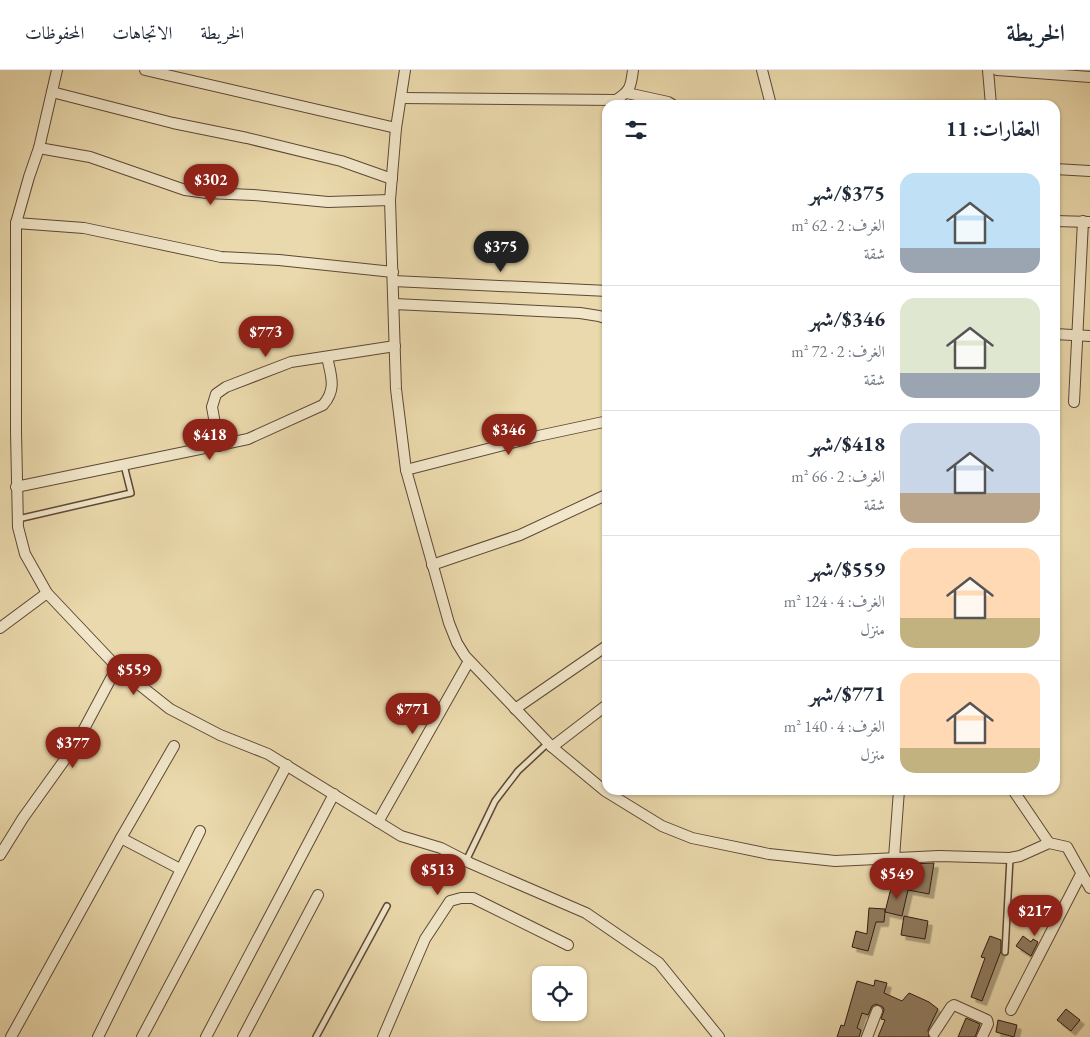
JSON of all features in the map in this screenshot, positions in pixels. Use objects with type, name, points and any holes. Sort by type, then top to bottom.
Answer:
[{"type":"street","points":[[57,70],[39,148],[16,223],[16,487],[18,519],[25,554],[47,593],[118,667],[170,709],[220,735],[268,754],[401,836],[441,848],[466,861],[586,913],[659,963],[719,1037]]},
{"type":"street","points":[[145,70],[396,128]]},
{"type":"street","points":[[405,70],[396,128],[390,200],[396,389],[406,470],[432,565],[449,623],[457,643],[469,661],[550,745],[602,788]]},
{"type":"street","points":[[616,100],[627,93],[631,83],[632,70]]},
{"type":"street","points":[[762,70],[770,100]]},
{"type":"street","points":[[988,70],[991,100]]},
{"type":"street","points":[[997,70],[1053,72],[1090,77]]},
{"type":"street","points":[[52,92],[173,123],[247,138],[341,161],[392,179]]},
{"type":"street","points":[[627,93],[659,100]]},
{"type":"street","points":[[401,98],[602,101]]},
{"type":"street","points":[[39,148],[90,157],[184,190],[328,202],[390,200]]},
{"type":"street","points":[[1060,169],[1090,171]]},
{"type":"street","points":[[1060,220],[1086,222],[1074,402]]},
{"type":"street","points":[[16,223],[84,228],[221,257],[279,260],[393,276],[602,291]]},
{"type":"street","points":[[394,304],[580,314],[602,317]]},
{"type":"street","points":[[1060,334],[1090,336]]},
{"type":"street","points":[[219,446],[212,407],[216,394],[226,387],[291,362],[395,346]]},
{"type":"street","points":[[16,487],[248,439],[323,405],[330,396],[332,386],[327,357]]},
{"type":"street","points":[[406,470],[538,436],[602,422]]},
{"type":"street","points":[[432,565],[520,535],[602,497]]},
{"type":"street","points":[[0,628],[47,593]]},
{"type":"street","points":[[515,709],[602,649]]},
{"type":"street","points":[[378,822],[469,661]]},
{"type":"street","points":[[0,855],[23,818],[76,744],[118,667]]},
{"type":"street","points":[[550,745],[602,708]]},
{"type":"street","points":[[11,1037],[174,746]]},
{"type":"street","points":[[142,1037],[287,765]]},
{"type":"street","points":[[206,1037],[334,794]]},
{"type":"street","points":[[612,795],[662,826],[692,838],[769,854],[835,861],[939,856],[1010,858],[1020,856],[1049,843],[1067,847],[1090,888]]},
{"type":"street","points":[[894,858],[899,795]]},
{"type":"street","points":[[1016,795],[1049,843]]},
{"type":"street","points":[[98,1037],[200,831]]},
{"type":"street","points":[[121,838],[180,869]]},
{"type":"street","points":[[1012,1010],[1081,874]]},
{"type":"street","points":[[243,1037],[318,895]]},
{"type":"street","points":[[382,1037],[425,939],[450,901],[461,898],[473,898],[568,945]]},
{"type":"street","points":[[934,1034],[954,1005],[987,1020],[988,1024],[982,1037]]},
{"type":"street","points":[[867,1037],[877,1011]]},
{"type":"lane","points":[[18,519],[131,493],[124,465]]},
{"type":"lane","points":[[466,861],[495,801],[518,771],[550,745]]},
{"type":"lane","points":[[1005,952],[1010,858]]},
{"type":"lane","points":[[316,1037],[387,906]]},
{"type":"building","points":[[934,863],[929,894],[908,890],[902,916],[885,912],[891,888],[897,889],[898,872],[911,873],[912,864]]},
{"type":"building","points":[[869,908],[885,909],[884,922],[876,922],[868,951],[852,947],[856,931],[867,934]]},
{"type":"building","points":[[904,916],[928,921],[925,939],[901,935]]},
{"type":"building","points":[[990,936],[1001,940],[1001,951],[982,1001],[971,997],[985,958],[981,957]]},
{"type":"building","points":[[1023,936],[1031,942],[1033,939],[1038,942],[1031,956],[1016,946]]},
{"type":"building","points":[[875,980],[887,983],[884,993],[902,1001],[909,993],[929,1002],[938,1009],[928,1030],[929,1037],[878,1037],[885,1020],[881,1019],[883,1007],[876,1004],[872,1006],[868,1015],[862,1013],[857,1028],[861,1030],[859,1037],[837,1037],[841,1025],[844,1026],[857,981],[874,986]]},
{"type":"building","points":[[1066,1009],[1080,1020],[1071,1031],[1057,1020]]},
{"type":"building","points":[[966,1018],[980,1024],[975,1037],[958,1037]]},
{"type":"building","points":[[998,1020],[1017,1025],[1014,1037],[996,1032]]}]
